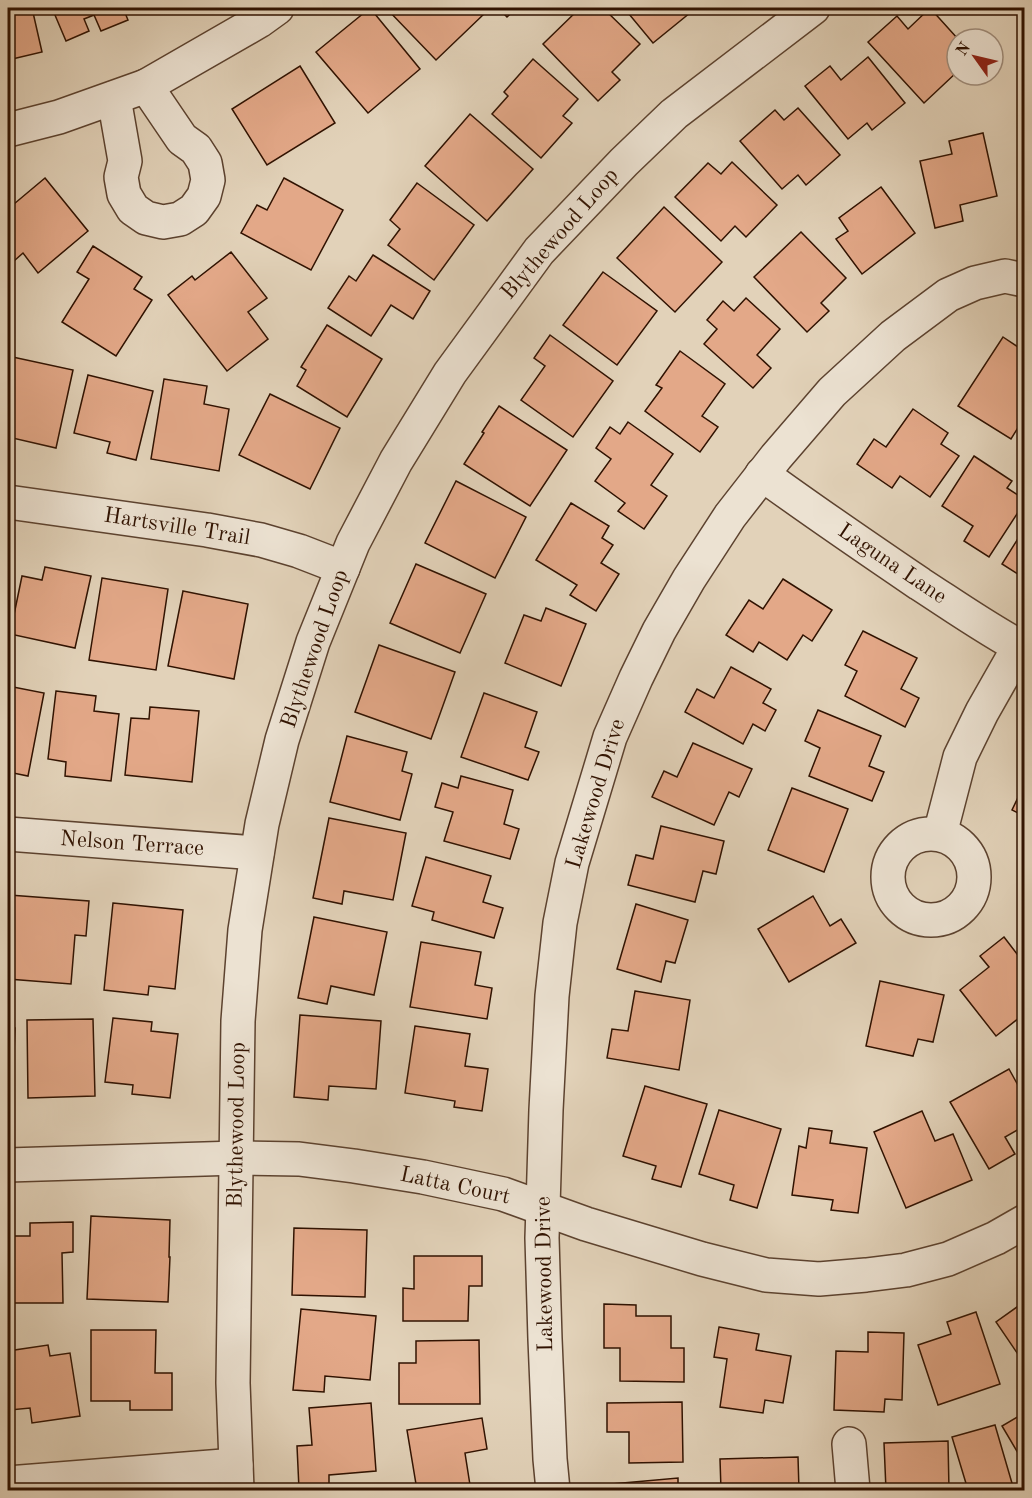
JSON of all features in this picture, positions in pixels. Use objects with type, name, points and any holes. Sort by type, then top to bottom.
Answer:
[{"type":"street","points":[[8,130],[59,117],[146,86],[259,21],[277,8]]},
{"type":"street","name":"Blythewood Loop","points":[[8,1483],[237,1478],[233,1383],[240,998],[245,930],[262,824],[282,740],[313,642],[353,543],[396,461],[450,373],[539,251],[624,162],[674,114],[813,8]]},
{"type":"street","points":[[114,98],[125,161],[121,177],[124,194],[133,209],[146,218],[163,222],[180,219],[194,210],[204,196],[208,180],[205,163],[196,149],[182,139],[146,86]]},
{"type":"street","name":"Lakewood Drive","points":[[553,1491],[544,1339],[542,1239],[552,996],[560,923],[572,863],[610,737],[659,631],[689,579],[730,516],[762,474],[832,392],[893,336],[948,295],[975,283],[1005,276],[1024,280]]},
{"type":"street","name":"Laguna Lane","points":[[762,474],[820,517],[1022,648]]},
{"type":"street","name":"Hartsville Trail","points":[[8,502],[207,530],[261,540],[343,568]]},
{"type":"street","points":[[940,834],[960,757],[982,712],[1022,648]]},
{"type":"street","name":"Nelson Terrace","points":[[8,834],[257,853]]},
{"type":"street","name":"Latta Court","points":[[8,1165],[237,1158],[299,1159],[388,1171],[503,1194],[586,1224],[702,1259],[766,1275],[819,1280],[906,1270],[948,1259],[996,1238],[1024,1222]]},
{"type":"street","points":[[849,1444],[853,1491]]},
{"type":"building","points":[[8,8],[32,8],[42,52],[8,60]]},
{"type":"building","points":[[52,8],[123,8],[128,20],[101,31],[94,15],[84,19],[89,31],[66,41]]},
{"type":"building","points":[[370,8],[420,69],[368,113],[316,52]]},
{"type":"building","points":[[386,8],[479,8],[484,14],[436,60]]},
{"type":"building","points":[[498,8],[517,8],[507,17]]},
{"type":"building","points":[[580,8],[603,8],[640,44],[612,72],[620,80],[598,101],[543,44]]},
{"type":"building","points":[[624,8],[696,8],[653,43]]},
{"type":"building","points":[[930,8],[947,27],[945,27],[945,83],[924,103],[868,42],[897,16],[908,29]]},
{"type":"building","points":[[868,57],[905,103],[872,130],[867,123],[848,139],[805,86],[830,66],[841,80]]},
{"type":"building","points":[[533,59],[578,99],[563,116],[572,123],[541,158],[492,114],[508,96],[504,92]]},
{"type":"building","points":[[300,66],[335,123],[267,165],[232,109]]},
{"type":"building","points":[[798,108],[840,155],[806,185],[798,175],[782,189],[740,141],[775,110],[784,120]]},
{"type":"building","points":[[470,114],[533,169],[487,221],[425,166]]},
{"type":"building","points":[[983,133],[997,196],[960,205],[963,221],[935,228],[920,161],[952,154],[949,141]]},
{"type":"building","points":[[732,162],[777,205],[746,237],[735,226],[721,241],[675,197],[708,163],[721,174]]},
{"type":"building","points":[[45,178],[88,231],[38,273],[23,253],[14,261],[8,253],[8,209]]},
{"type":"building","points":[[284,178],[343,210],[311,270],[241,233],[257,205],[267,210]]},
{"type":"building","points":[[417,183],[474,225],[434,280],[388,245],[400,229],[390,220]]},
{"type":"building","points":[[881,187],[915,233],[862,274],[836,239],[848,231],[839,218]]},
{"type":"building","points":[[664,207],[722,262],[675,312],[617,258]]},
{"type":"building","points":[[801,232],[846,278],[821,303],[829,311],[807,332],[754,277]]},
{"type":"building","points":[[93,246],[142,277],[134,289],[152,300],[116,356],[62,322],[89,279],[77,272]]},
{"type":"building","points":[[231,252],[267,298],[248,312],[268,339],[227,371],[168,295],[192,276],[195,280]]},
{"type":"building","points":[[373,255],[430,291],[413,319],[391,305],[371,336],[328,308],[349,276],[356,281]]},
{"type":"building","points":[[603,272],[657,311],[617,365],[563,325]]},
{"type":"building","points":[[746,298],[780,329],[757,355],[771,368],[753,388],[704,344],[717,329],[707,320],[723,301],[734,311]]},
{"type":"building","points":[[327,325],[382,359],[347,417],[297,386],[306,370],[301,367]]},
{"type":"building","points":[[550,335],[613,381],[573,437],[521,400],[545,366],[534,358]]},
{"type":"building","points":[[1003,337],[1024,351],[1021,366],[1024,369],[1024,418],[1011,439],[958,406]]},
{"type":"building","points":[[680,351],[725,384],[702,416],[718,427],[700,452],[645,411],[662,388],[656,385]]},
{"type":"building","points":[[8,356],[73,370],[56,448],[8,437]]},
{"type":"building","points":[[88,375],[153,391],[136,460],[107,453],[110,442],[74,433]]},
{"type":"building","points":[[164,379],[207,386],[204,404],[229,409],[219,471],[151,459]]},
{"type":"building","points":[[270,394],[340,428],[310,489],[239,455]]},
{"type":"building","points":[[499,406],[567,450],[530,506],[464,464]]},
{"type":"building","points":[[913,409],[948,433],[941,444],[959,456],[930,497],[900,476],[892,488],[857,464],[874,439],[886,447]]},
{"type":"building","points":[[628,422],[673,454],[651,485],[667,496],[644,529],[618,511],[625,503],[595,481],[611,459],[596,448],[610,427],[620,434]]},
{"type":"building","points":[[974,456],[1012,481],[1007,488],[1024,499],[1024,503],[989,557],[964,541],[973,526],[942,506]]},
{"type":"building","points":[[456,481],[526,517],[495,578],[425,543]]},
{"type":"building","points":[[571,503],[609,526],[602,538],[613,545],[601,563],[619,574],[596,611],[570,595],[577,585],[536,560]]},
{"type":"building","points":[[1024,529],[1024,578],[1002,564]]},
{"type":"building","points":[[416,564],[486,594],[460,653],[390,623]]},
{"type":"building","points":[[45,567],[91,576],[75,648],[10,634],[22,576],[42,580]]},
{"type":"building","points":[[102,578],[168,589],[156,670],[89,660]]},
{"type":"building","points":[[783,579],[832,610],[812,641],[803,635],[787,660],[759,642],[753,652],[726,635],[749,600],[763,609]]},
{"type":"building","points":[[183,591],[248,604],[234,679],[168,666]]},
{"type":"building","points":[[546,608],[586,624],[561,686],[505,663],[524,615],[541,621]]},
{"type":"building","points":[[863,631],[917,658],[901,689],[919,698],[905,727],[845,696],[857,671],[845,665]]},
{"type":"building","points":[[379,645],[455,672],[431,739],[355,712]]},
{"type":"building","points":[[731,667],[771,689],[763,703],[776,710],[765,731],[753,724],[743,744],[685,712],[697,689],[714,698]]},
{"type":"building","points":[[8,686],[44,693],[28,776],[8,772]]},
{"type":"building","points":[[56,691],[96,696],[94,711],[119,714],[111,781],[65,776],[66,762],[48,759]]},
{"type":"building","points":[[484,693],[537,712],[525,747],[539,752],[528,780],[461,757]]},
{"type":"building","points":[[150,707],[199,711],[192,782],[125,775],[131,718],[149,719]]},
{"type":"building","points":[[818,710],[881,736],[869,766],[884,772],[872,801],[809,776],[820,748],[805,741]]},
{"type":"building","points":[[347,736],[407,752],[402,771],[412,774],[400,820],[330,802]]},
{"type":"building","points":[[693,743],[752,769],[739,797],[729,792],[714,825],[652,797],[664,771],[677,777]]},
{"type":"building","points":[[461,776],[513,790],[504,824],[519,829],[510,859],[444,841],[453,812],[435,807],[442,783],[458,788]]},
{"type":"building","points":[[1024,785],[1024,816],[1012,810]]},
{"type":"building","points":[[792,788],[848,809],[824,872],[768,850]]},
{"type":"building","points":[[329,818],[406,833],[393,900],[344,891],[342,904],[313,898]]},
{"type":"building","points":[[661,826],[724,841],[716,874],[703,871],[695,902],[628,885],[636,855],[653,859]]},
{"type":"building","points":[[426,857],[491,876],[483,902],[503,908],[494,938],[432,920],[434,912],[412,906]]},
{"type":"building","points":[[9,895],[89,901],[86,936],[75,935],[71,984],[8,979]]},
{"type":"building","points":[[813,896],[830,926],[841,919],[856,943],[789,982],[758,929]]},
{"type":"building","points":[[113,903],[183,910],[175,989],[149,986],[148,995],[104,990]]},
{"type":"building","points":[[636,904],[688,920],[675,963],[666,961],[661,982],[617,969]]},
{"type":"building","points":[[314,917],[387,932],[374,995],[331,986],[327,1004],[298,998]]},
{"type":"building","points":[[1004,937],[1024,963],[1024,1014],[996,1036],[960,990],[989,967],[980,956]]},
{"type":"building","points":[[421,942],[481,952],[475,985],[492,988],[487,1019],[410,1007]]},
{"type":"building","points":[[880,981],[944,995],[933,1042],[918,1039],[913,1056],[866,1046]]},
{"type":"building","points":[[635,991],[690,1000],[679,1070],[607,1058],[612,1029],[628,1031]]},
{"type":"building","points":[[300,1015],[381,1021],[376,1089],[329,1086],[328,1100],[294,1097]]},
{"type":"building","points":[[113,1018],[152,1022],[151,1031],[178,1034],[170,1098],[132,1094],[133,1085],[105,1082]]},
{"type":"building","points":[[93,1019],[95,1096],[28,1098],[27,1020]]},
{"type":"building","points":[[415,1026],[470,1034],[465,1066],[488,1069],[482,1111],[454,1107],[455,1101],[405,1093]]},
{"type":"building","points":[[8,1028],[15,1028],[12,1102],[8,1102]]},
{"type":"building","points":[[1009,1069],[1024,1096],[1024,1133],[1021,1128],[1005,1137],[1015,1154],[989,1169],[950,1102]]},
{"type":"building","points":[[645,1086],[707,1104],[681,1187],[652,1179],[656,1166],[623,1156]]},
{"type":"building","points":[[719,1110],[781,1129],[757,1208],[730,1200],[734,1185],[699,1174]]},
{"type":"building","points":[[922,1111],[935,1141],[953,1134],[972,1180],[906,1208],[874,1132]]},
{"type":"building","points":[[809,1128],[832,1131],[830,1143],[867,1148],[858,1213],[831,1210],[833,1200],[792,1195],[799,1146],[806,1148]]},
{"type":"building","points":[[91,1216],[170,1220],[168,1302],[87,1299]]},
{"type":"building","points":[[73,1222],[73,1252],[62,1253],[63,1303],[8,1303],[8,1236],[30,1236],[30,1223]]},
{"type":"building","points":[[294,1228],[367,1230],[365,1297],[292,1295]]},
{"type":"building","points":[[414,1256],[482,1256],[482,1286],[469,1286],[468,1321],[403,1321],[403,1288],[414,1289]]},
{"type":"building","points":[[1024,1302],[1024,1363],[996,1322]]},
{"type":"building","points":[[604,1304],[636,1305],[636,1316],[671,1316],[671,1348],[684,1348],[684,1382],[620,1381],[620,1348],[604,1348]]},
{"type":"building","points":[[301,1309],[376,1316],[370,1380],[325,1376],[324,1392],[293,1390]]},
{"type":"building","points":[[976,1312],[1000,1384],[938,1405],[918,1345],[951,1334],[947,1322]]},
{"type":"building","points":[[719,1327],[759,1334],[756,1350],[791,1356],[783,1403],[765,1400],[763,1413],[720,1407],[727,1359],[714,1357]]},
{"type":"building","points":[[91,1330],[156,1330],[155,1373],[172,1373],[172,1410],[130,1410],[130,1401],[91,1401]]},
{"type":"building","points":[[868,1332],[904,1333],[902,1400],[885,1399],[884,1412],[834,1410],[836,1351],[868,1352]]},
{"type":"building","points":[[479,1340],[480,1404],[399,1404],[399,1363],[416,1363],[416,1341]]},
{"type":"building","points":[[48,1345],[50,1356],[70,1353],[80,1416],[32,1423],[30,1408],[10,1410],[8,1351]]},
{"type":"building","points":[[682,1402],[683,1462],[629,1463],[629,1432],[607,1432],[607,1403]]},
{"type":"building","points":[[371,1403],[376,1471],[329,1475],[329,1487],[299,1489],[297,1446],[312,1445],[309,1408]]},
{"type":"building","points":[[1024,1413],[1024,1463],[1002,1426]]},
{"type":"building","points":[[482,1418],[487,1449],[465,1453],[470,1485],[417,1490],[407,1430]]},
{"type":"building","points":[[995,1425],[1014,1490],[968,1490],[952,1437]]},
{"type":"building","points":[[948,1441],[949,1490],[886,1490],[884,1443]]},
{"type":"building","points":[[798,1457],[799,1490],[721,1490],[720,1459]]},
{"type":"building","points":[[678,1478],[678,1490],[613,1490],[612,1484]]}]
